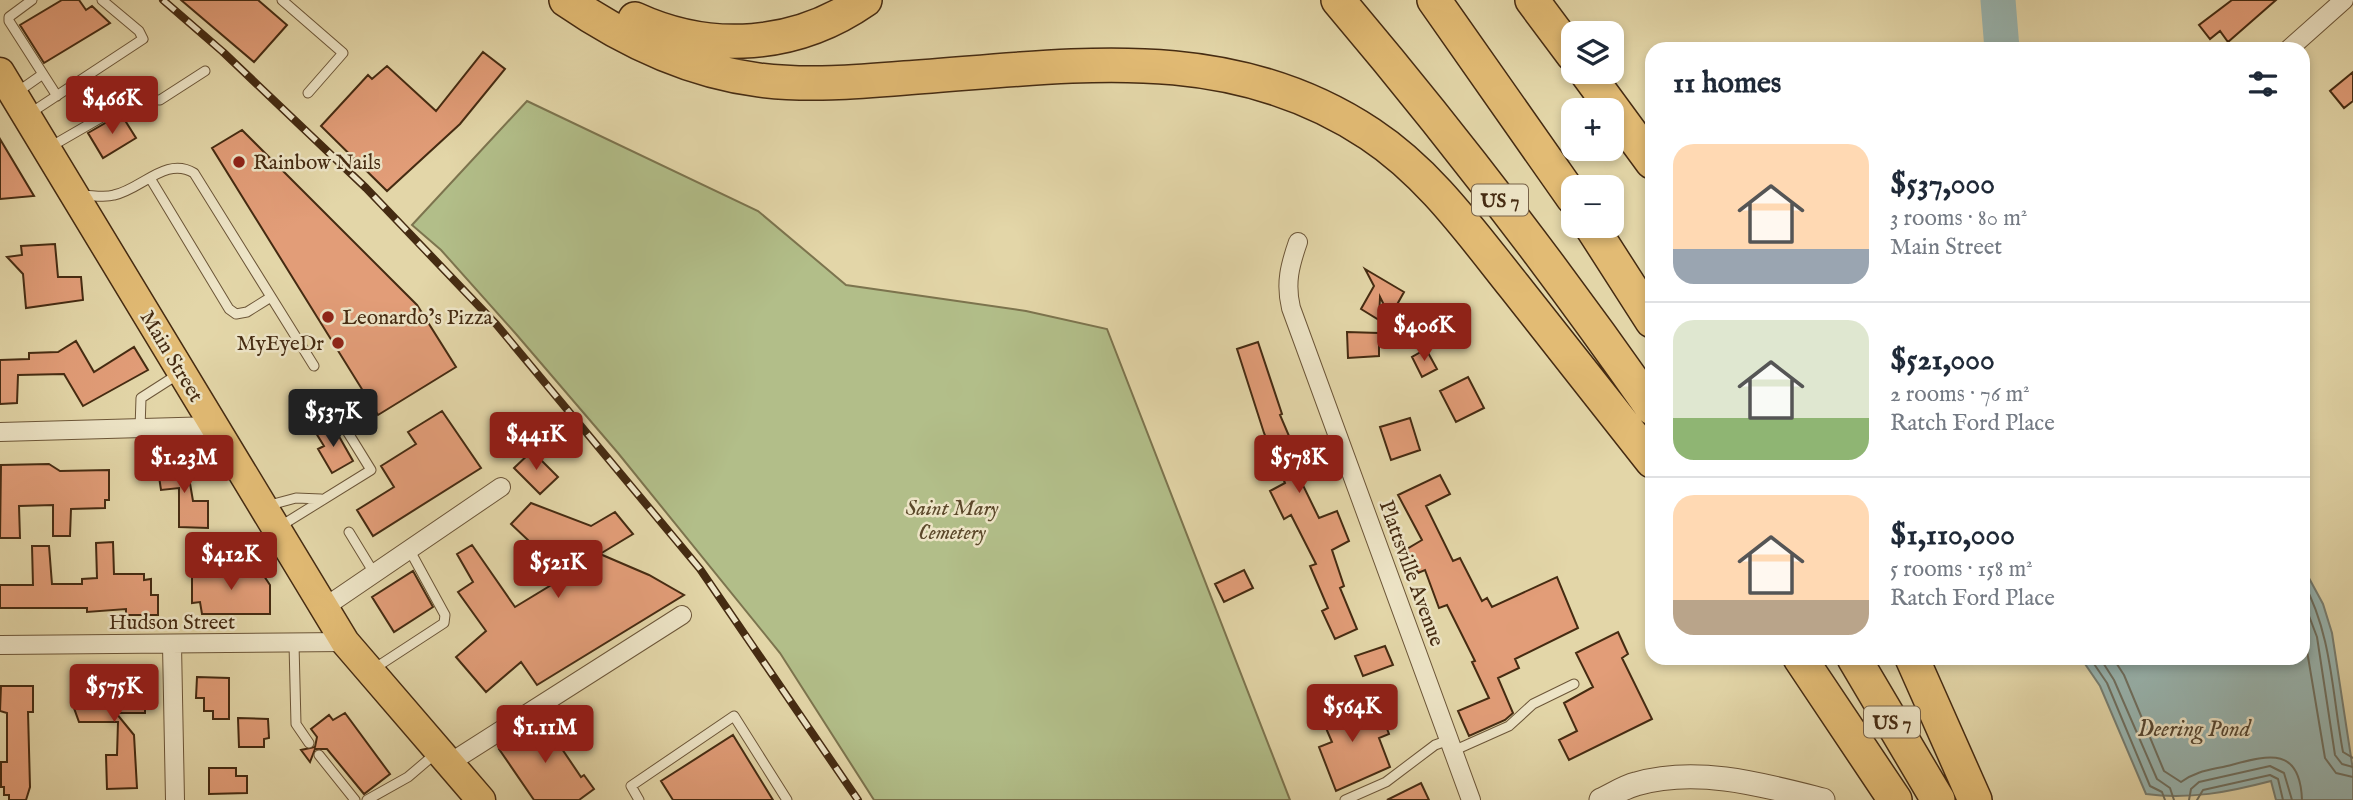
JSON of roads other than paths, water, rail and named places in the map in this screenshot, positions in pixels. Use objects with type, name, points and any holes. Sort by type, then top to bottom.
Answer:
[{"type":"highway","points":[[566,0],[617,33],[653,50],[701,67],[755,79],[845,82],[1145,64],[1236,75],[1293,93],[1368,133],[1430,185],[1645,452]]},
{"type":"highway","points":[[604,0],[636,19],[666,32],[694,38],[740,42],[801,32],[849,11],[865,0]]},
{"type":"highway","name":"US 7","points":[[1338,0],[1416,91],[1482,175],[1645,398]]},
{"type":"highway","name":"US 7","points":[[1434,0],[1561,181]]},
{"type":"highway","points":[[1532,0],[1561,39]]},
{"type":"highway","points":[[1595,84],[1645,152]]},
{"type":"highway","points":[[1599,238],[1645,310]]},
{"type":"highway","points":[[1806,665],[1905,789]]},
{"type":"highway","name":"US 7","points":[[1823,665],[1905,789]]},
{"type":"highway","name":"US 7","points":[[1857,665],[1905,789]]},
{"type":"highway","points":[[1915,665],[1974,799]]},
{"type":"main road","name":"Main Street","points":[[14,94],[77,194],[181,372],[345,642],[481,800]]},
{"type":"street","points":[[2297,42],[2344,0]]},
{"type":"street","name":"Plattsville Avenue","points":[[1298,242],[1290,267],[1287,290],[1292,308],[1471,800]]},
{"type":"street","points":[[0,432],[214,426]]},
{"type":"street","points":[[324,607],[500,487]]},
{"type":"street","points":[[443,758],[682,615]]},
{"type":"street","name":"Hudson Street","points":[[0,645],[345,642]]},
{"type":"street","points":[[172,645],[175,800]]},
{"type":"street","points":[[1601,800],[1636,784],[1690,777],[1749,782],[1824,800]]},
{"type":"lane","points":[[33,0],[9,17],[9,22],[57,96]]},
{"type":"lane","points":[[14,94],[57,96],[143,39],[139,31],[102,0]]},
{"type":"lane","points":[[282,0],[343,53],[308,93]]},
{"type":"lane","points":[[48,148],[133,99],[160,100],[205,72]]},
{"type":"lane","points":[[14,94],[43,74]]},
{"type":"lane","points":[[77,194],[113,196],[169,168],[183,166],[194,173],[314,366]]},
{"type":"lane","points":[[149,178],[229,309],[236,314],[247,312],[271,297]]},
{"type":"lane","points":[[141,430],[141,398],[181,372]]},
{"type":"lane","points":[[270,517],[323,499],[371,470],[342,423]]},
{"type":"lane","points":[[270,517],[296,498],[323,499]]},
{"type":"lane","points":[[349,532],[374,573]]},
{"type":"lane","points":[[370,671],[444,623],[445,615],[409,550]]},
{"type":"lane","points":[[294,644],[296,724],[309,743]]},
{"type":"lane","points":[[1345,800],[1386,782],[1435,745],[1451,746],[1509,726],[1533,704],[1574,684]]},
{"type":"lane","points":[[639,800],[631,786],[734,716],[787,800]]},
{"type":"lane","points":[[319,755],[355,800]]},
{"type":"lane","points":[[367,800],[443,758]]},
{"type":"water","name":"Deering Pond","points":[[2310,580],[2323,604],[2332,633],[2353,770],[2353,800],[2276,800],[2271,781],[2209,794],[2146,794],[2100,686],[2086,665],[2310,665]]},
{"type":"waterway","points":[[1998,0],[2001,42]]},
{"type":"railway","points":[[163,0],[223,52],[366,188],[496,324],[700,569],[858,800]]},
{"type":"place","name":"Rainbow Nails","points":[[239,162]]},
{"type":"place","name":"Leonardo’s Pizza","points":[[328,317]]},
{"type":"place","name":"MyEyeDr","points":[[338,343]]},
{"type":"park label","name":"Saint Mary Cemetery","points":[[952,520]]}]
